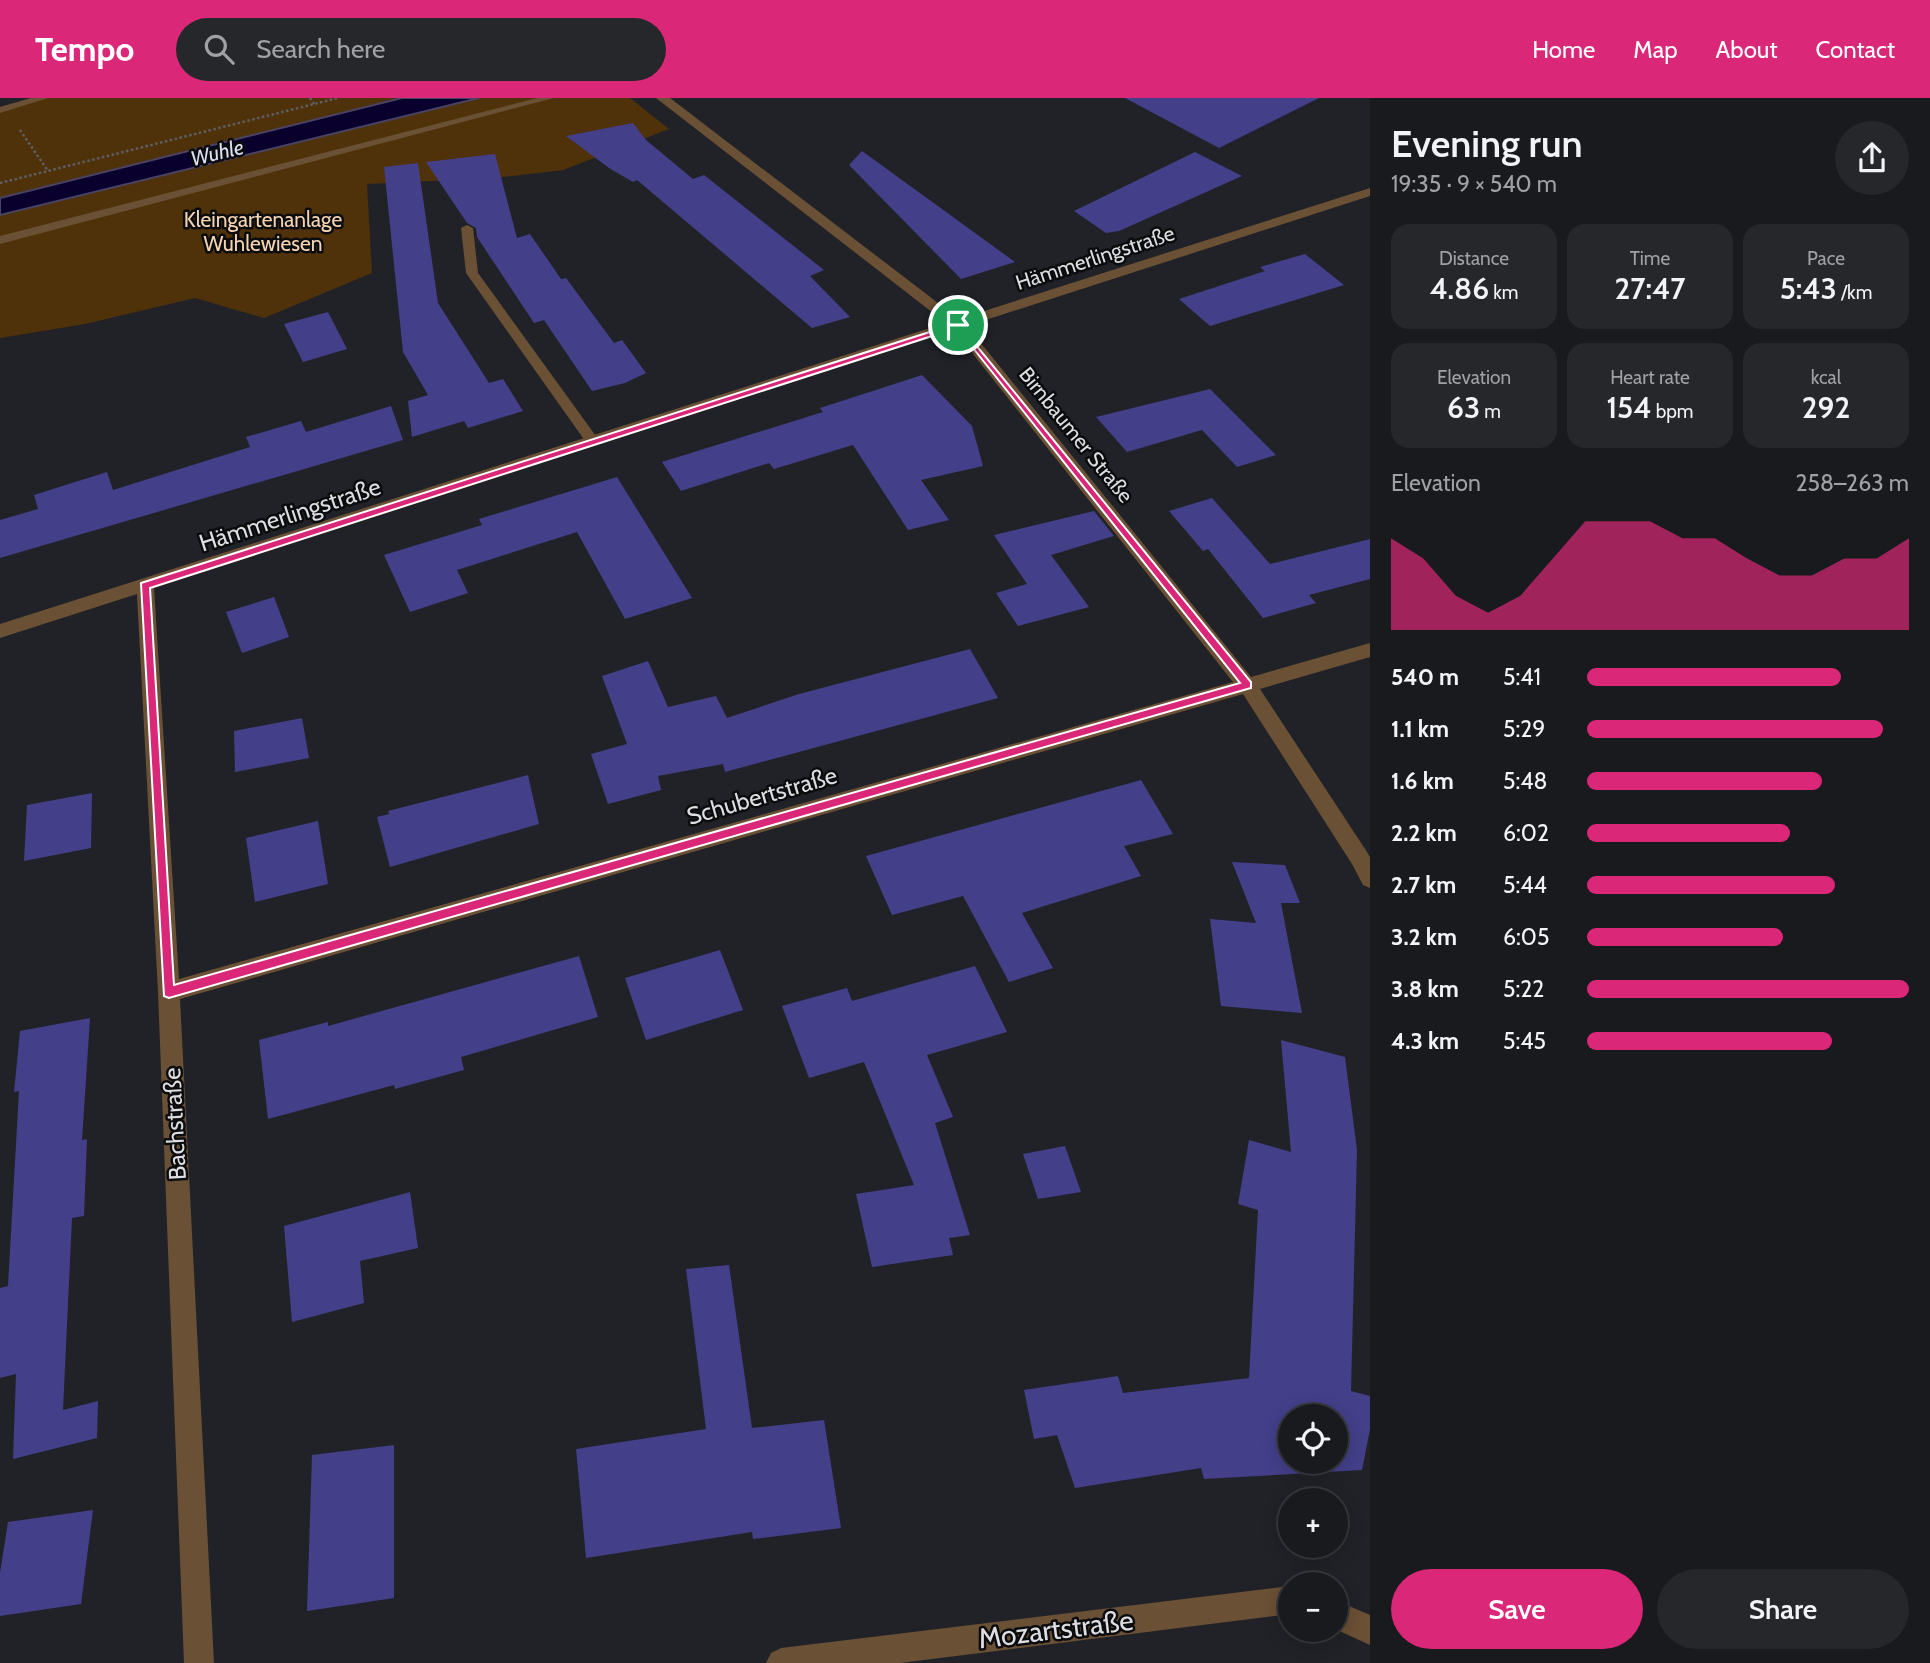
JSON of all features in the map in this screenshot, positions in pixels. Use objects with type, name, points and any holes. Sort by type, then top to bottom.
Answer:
[{"type":"street","name":"Birnbaumer Straße","points":[[662,98],[958,325],[1247,685],[1360,858],[1370,879]]},
{"type":"street","name":"Hämmerlingstraße","points":[[0,631],[1370,192]]},
{"type":"street","name":"Bachstraße","points":[[145,586],[169,992],[199,1663]]},
{"type":"street","name":"Schubertstraße","points":[[169,992],[1370,650]]},
{"type":"street","name":"Mozartstraße","points":[[781,1663],[1278,1601]]},
{"type":"street","points":[[1348,1620],[1370,1630]]},
{"type":"lane","points":[[2,107],[43,98]]},
{"type":"lane","points":[[0,240],[549,98]]},
{"type":"lane","points":[[467,228],[472,273],[593,442]]},
{"type":"path","points":[[310,98],[314,104]]},
{"type":"path","points":[[0,183],[338,98]]},
{"type":"path","points":[[2,107],[48,171]]},
{"type":"green space","points":[[44,98],[402,98],[0,198],[0,110]]},
{"type":"green space","name":"Kleingartenanlage Wuhlewiesen","points":[[478,98],[630,98],[669,129],[563,170],[494,178],[367,184],[372,273],[264,318],[195,298],[85,324],[0,338],[0,215]]},
{"type":"water","name":"Wuhle","points":[[402,98],[479,98],[0,215],[0,198]]},
{"type":"building","points":[[1125,98],[1319,98],[1219,148]]},
{"type":"building","points":[[633,123],[646,140],[693,179],[704,175],[824,270],[810,276],[850,317],[812,328],[637,180],[633,182],[609,168],[566,136]]},
{"type":"building","points":[[862,151],[1015,262],[961,279],[849,165]]},
{"type":"building","points":[[1195,152],[1242,176],[1119,231],[1106,233],[1074,211]]},
{"type":"building","points":[[495,154],[517,238],[530,234],[561,279],[566,278],[614,343],[622,340],[646,373],[625,383],[592,391],[544,320],[534,323],[477,237],[476,228],[467,223],[426,162]]},
{"type":"building","points":[[418,163],[438,303],[489,383],[503,379],[523,411],[468,428],[464,421],[412,437],[408,401],[428,395],[403,352],[384,167]]},
{"type":"building","points":[[1305,254],[1344,285],[1210,326],[1179,299],[1265,271],[1260,267]]},
{"type":"building","points":[[328,312],[347,349],[303,362],[284,324]]},
{"type":"building","points":[[922,375],[972,426],[983,466],[921,480],[949,520],[908,530],[853,445],[774,469],[769,463],[681,491],[662,462],[823,412],[820,408]]},
{"type":"building","points":[[1210,389],[1276,455],[1237,467],[1202,430],[1127,452],[1096,417]]},
{"type":"building","points":[[391,406],[403,440],[0,558],[0,520],[38,509],[34,495],[107,472],[113,490],[250,447],[246,437],[301,421],[306,432]]},
{"type":"building","points":[[617,477],[692,598],[625,619],[577,532],[457,570],[468,593],[410,612],[384,555],[482,525],[479,519]]},
{"type":"building","points":[[1212,498],[1270,564],[1370,539],[1370,579],[1309,595],[1316,603],[1263,618],[1208,549],[1203,551],[1169,511]]},
{"type":"building","points":[[1094,511],[1114,536],[1051,555],[1089,607],[1018,626],[996,593],[1027,584],[994,535]]},
{"type":"building","points":[[274,597],[289,637],[242,653],[226,612]]},
{"type":"building","points":[[970,649],[998,698],[725,772],[723,764],[658,776],[661,790],[608,804],[591,754],[627,744],[602,676],[648,661],[668,707],[716,696],[727,718],[799,694]]},
{"type":"building","points":[[302,718],[309,758],[235,772],[234,731]]},
{"type":"building","points":[[528,775],[539,824],[390,867],[377,817],[389,814],[388,811]]},
{"type":"building","points":[[1141,780],[1173,834],[1124,846],[1141,876],[1022,913],[1053,968],[1009,982],[963,896],[892,915],[866,856]]},
{"type":"building","points":[[92,793],[91,848],[24,861],[27,805]]},
{"type":"building","points":[[318,821],[328,884],[255,902],[246,838]]},
{"type":"building","points":[[1232,862],[1285,865],[1300,903],[1281,903],[1302,1013],[1221,1006],[1210,919],[1256,923]]},
{"type":"building","points":[[720,950],[743,1010],[646,1040],[625,978]]},
{"type":"building","points":[[579,956],[598,1017],[461,1057],[464,1070],[395,1089],[394,1085],[268,1119],[259,1040],[328,1022],[328,1026]]},
{"type":"building","points":[[975,966],[1007,1032],[927,1055],[953,1117],[935,1123],[970,1235],[949,1238],[953,1255],[872,1267],[856,1194],[914,1185],[864,1062],[809,1078],[782,1006],[847,988],[852,1001]]},
{"type":"building","points":[[90,1018],[82,1140],[87,1139],[84,1216],[72,1218],[63,1410],[98,1401],[97,1438],[13,1459],[16,1374],[0,1378],[0,1288],[8,1286],[19,1091],[14,1092],[20,1031]]},
{"type":"building","points":[[1281,1040],[1345,1057],[1357,1150],[1351,1391],[1370,1396],[1370,1429],[1362,1470],[1348,1471],[1348,1404],[1278,1404],[1278,1474],[1292,1474],[1204,1479],[1201,1468],[1075,1488],[1057,1435],[1034,1439],[1024,1390],[1118,1376],[1123,1393],[1249,1378],[1258,1210],[1238,1204],[1249,1140],[1291,1152]]},
{"type":"building","points":[[1065,1146],[1081,1192],[1038,1199],[1023,1154]]},
{"type":"building","points":[[410,1192],[418,1248],[360,1261],[364,1303],[292,1322],[284,1226]]},
{"type":"building","points":[[729,1265],[752,1428],[824,1420],[841,1528],[753,1539],[752,1532],[586,1558],[576,1449],[706,1429],[686,1269]]},
{"type":"building","points":[[394,1445],[394,1598],[307,1611],[312,1455]]},
{"type":"building","points":[[93,1510],[81,1604],[0,1616],[0,1573],[8,1522]]},
{"type":"route","points":[[958,325],[1247,685],[169,992],[145,586],[958,325]]}]
